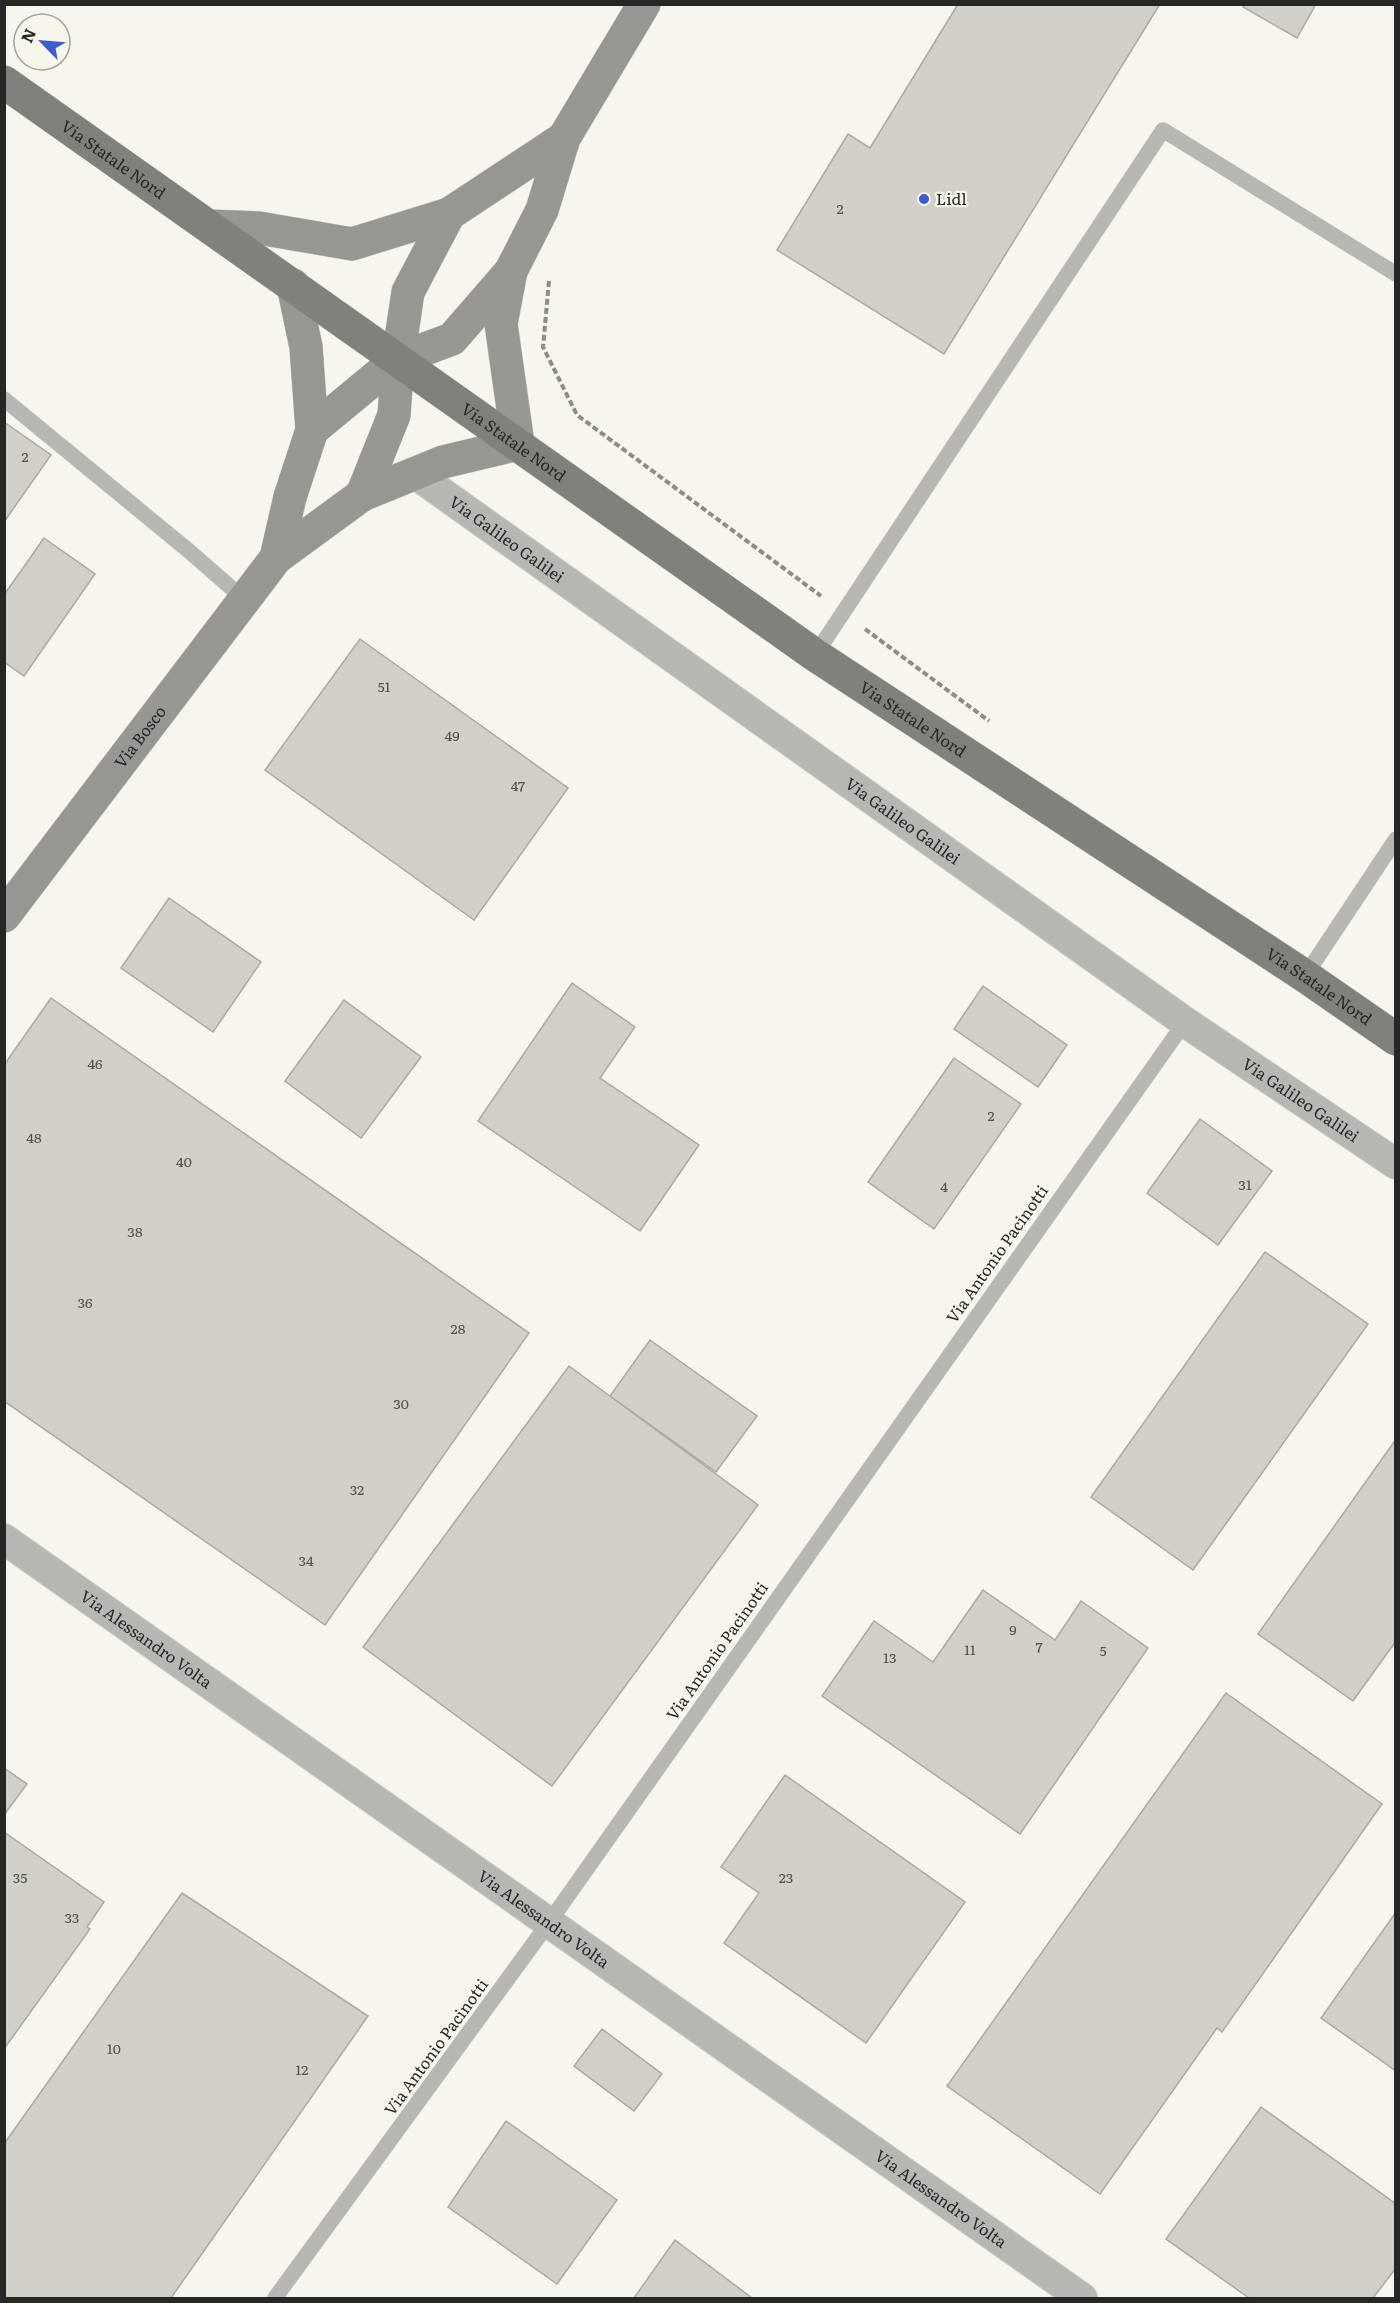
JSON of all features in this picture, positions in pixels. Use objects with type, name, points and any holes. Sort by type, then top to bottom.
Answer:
[{"type":"main road","name":"Via Statale Nord","points":[[4,82],[816,655],[1305,976],[1395,1039]]},
{"type":"street","points":[[312,430],[398,359],[452,339],[510,271],[542,210],[564,138],[644,4]]},
{"type":"street","points":[[209,226],[259,228],[352,244],[449,214],[564,138]]},
{"type":"street","points":[[362,495],[394,415],[398,359],[408,292],[449,214]]},
{"type":"street","points":[[510,271],[501,324],[518,444]]},
{"type":"street","name":"Via Bosco","points":[[276,558],[290,497],[312,430],[306,347],[293,285]]},
{"type":"street","name":"Via Bosco","points":[[5,915],[276,558],[362,495],[443,462],[518,444]]},
{"type":"street","name":"Via Galileo Galilei","points":[[414,473],[1185,1022],[1395,1164]]},
{"type":"street","name":"Via Alessandro Volta","points":[[4,1539],[550,1921],[1082,2298]]},
{"type":"lane","points":[[816,655],[1163,130],[1395,274]]},
{"type":"lane","points":[[4,399],[244,599]]},
{"type":"lane","points":[[1305,976],[1395,840]]},
{"type":"lane","name":"Via Antonio Pacinotti","points":[[275,2298],[550,1921],[1185,1022]]},
{"type":"path","points":[[550,277],[543,347],[577,415],[994,725]]},
{"type":"building","name":"Lidl","points":[[958,4],[1160,4],[944,354],[777,250],[848,134],[870,148]]},
{"type":"building","points":[[1244,4],[1316,4],[1297,38],[1243,7]]},
{"type":"building","points":[[4,422],[51,455],[4,522]]},
{"type":"building","points":[[44,538],[95,574],[24,676],[4,662],[4,595]]},
{"type":"building","points":[[360,639],[568,788],[474,920],[265,770]]},
{"type":"building","points":[[169,898],[261,962],[213,1032],[121,968]]},
{"type":"building","points":[[572,983],[635,1027],[600,1078],[699,1145],[640,1231],[478,1121]]},
{"type":"building","points":[[983,986],[1067,1045],[1038,1087],[954,1029]]},
{"type":"building","points":[[51,998],[529,1333],[325,1625],[4,1401],[4,1065]]},
{"type":"building","points":[[344,1000],[421,1057],[361,1138],[285,1081]]},
{"type":"building","points":[[954,1058],[1021,1104],[934,1229],[868,1182]]},
{"type":"building","points":[[1200,1119],[1272,1171],[1218,1245],[1147,1193]]},
{"type":"building","points":[[1265,1252],[1368,1324],[1193,1570],[1091,1497]]},
{"type":"building","points":[[650,1340],[757,1416],[716,1472],[610,1396]]},
{"type":"building","points":[[569,1366],[758,1505],[552,1786],[363,1647]]},
{"type":"building","points":[[1396,1439],[1396,1641],[1353,1701],[1258,1634]]},
{"type":"building","points":[[983,1590],[1055,1640],[1081,1601],[1148,1648],[1020,1834],[822,1696],[874,1621],[933,1662]]},
{"type":"building","points":[[1226,1693],[1382,1804],[1222,2032],[1217,2028],[1100,2194],[947,2086]]},
{"type":"building","points":[[4,1768],[27,1784],[4,1815]]},
{"type":"building","points":[[785,1775],[965,1902],[866,2043],[724,1943],[759,1893],[721,1867]]},
{"type":"building","points":[[4,1832],[104,1902],[87,1927],[90,1929],[4,2049]]},
{"type":"building","points":[[182,1893],[368,2016],[171,2298],[4,2298],[4,2144]]},
{"type":"building","points":[[1396,1912],[1396,2071],[1321,2018]]},
{"type":"building","points":[[602,2029],[662,2074],[634,2111],[574,2066]]},
{"type":"building","points":[[1261,2107],[1396,2204],[1396,2268],[1373,2298],[1249,2298],[1166,2239]]},
{"type":"building","points":[[506,2121],[617,2200],[557,2284],[448,2207]]},
{"type":"building","points":[[675,2240],[752,2298],[634,2298]]},
{"type":"place","name":"Lidl","points":[[924,199]]}]
